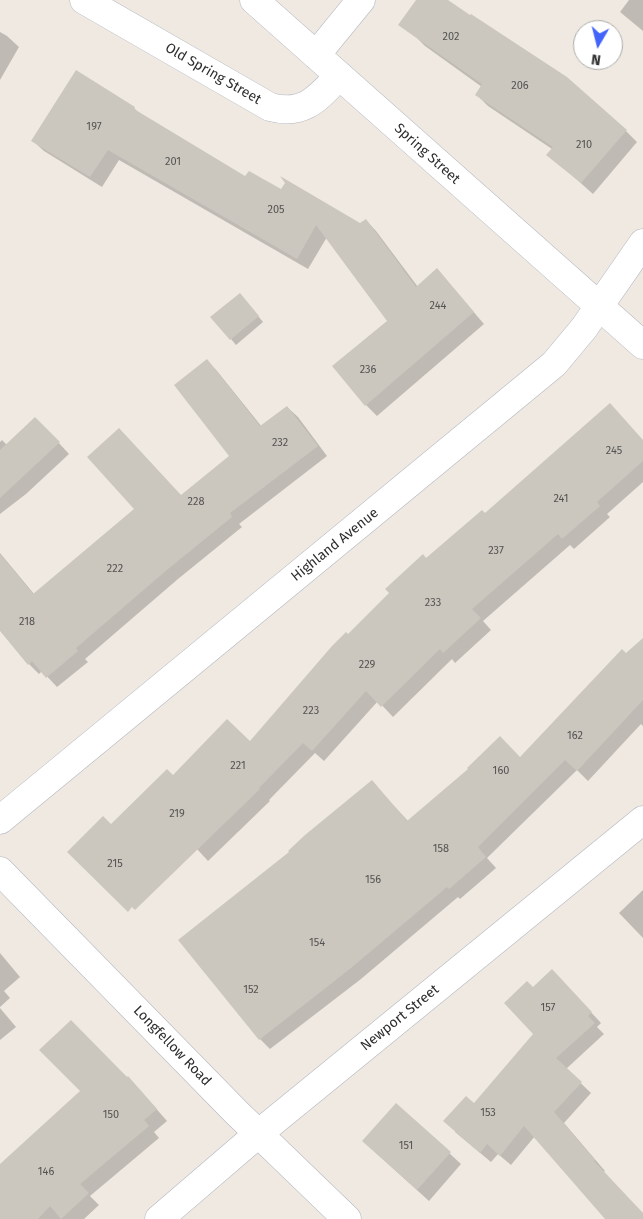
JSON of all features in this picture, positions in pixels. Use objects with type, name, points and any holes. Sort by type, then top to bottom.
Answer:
[{"type":"street","name":"Old Spring Street","points":[[84,0],[270,107],[281,110],[301,108],[321,95],[339,76]]},
{"type":"street","name":"Spring Street","points":[[254,0],[599,308],[643,345]]},
{"type":"street","points":[[316,56],[361,0]]},
{"type":"street","name":"Highland Avenue","points":[[0,820],[536,380],[568,348],[599,308],[643,243]]},
{"type":"street","name":"Newport Street","points":[[159,1219],[258,1134],[643,820]]},
{"type":"street","name":"Longfellow Road","points":[[0,871],[258,1134],[347,1219]]},
{"type":"building","points":[[416,0],[448,0],[471,14],[567,77],[627,130],[581,183],[546,155],[553,147],[475,95],[482,84],[398,25]]},
{"type":"building","points":[[76,70],[135,107],[134,109],[245,176],[249,171],[281,189],[285,183],[280,176],[360,223],[366,219],[416,287],[437,268],[474,312],[365,406],[332,366],[387,321],[316,225],[297,259],[108,150],[90,177],[31,141]]},
{"type":"building","points":[[240,293],[259,316],[230,340],[210,317]]},
{"type":"building","points":[[207,359],[260,426],[287,406],[318,446],[230,513],[232,517],[76,648],[78,651],[46,678],[32,661],[28,665],[0,631],[0,554],[33,594],[134,509],[87,457],[119,428],[181,495],[229,456],[174,385]]},
{"type":"building","points":[[610,403],[643,440],[643,461],[597,502],[600,506],[562,539],[558,534],[472,609],[481,618],[443,653],[440,649],[381,707],[366,691],[312,751],[303,743],[260,789],[135,910],[132,907],[128,912],[67,852],[103,816],[111,824],[167,769],[173,775],[227,719],[250,741],[332,646],[346,632],[348,634],[389,593],[385,589],[423,554],[426,558],[482,510],[485,513]]},
{"type":"building","points":[[35,417],[60,442],[0,498],[0,450]]},
{"type":"building","points":[[643,638],[643,700],[577,771],[565,760],[478,847],[486,857],[449,889],[447,887],[351,968],[259,1040],[178,940],[289,852],[305,835],[372,780],[407,821],[468,769],[500,736],[520,757],[622,649],[626,653]]},
{"type":"building","points":[[552,969],[592,1012],[588,1016],[595,1023],[556,1058],[582,1082],[554,1112],[594,1161],[643,1213],[643,1219],[605,1219],[524,1126],[500,1156],[487,1144],[480,1153],[443,1121],[466,1096],[474,1103],[533,1034],[504,1003],[527,981],[533,987]]},
{"type":"building","points":[[71,1020],[128,1076],[157,1109],[144,1120],[149,1126],[80,1184],[89,1193],[61,1219],[50,1206],[38,1219],[0,1219],[0,1164],[80,1091],[39,1050]]},
{"type":"building","points":[[396,1103],[451,1152],[417,1190],[362,1141]]}]
